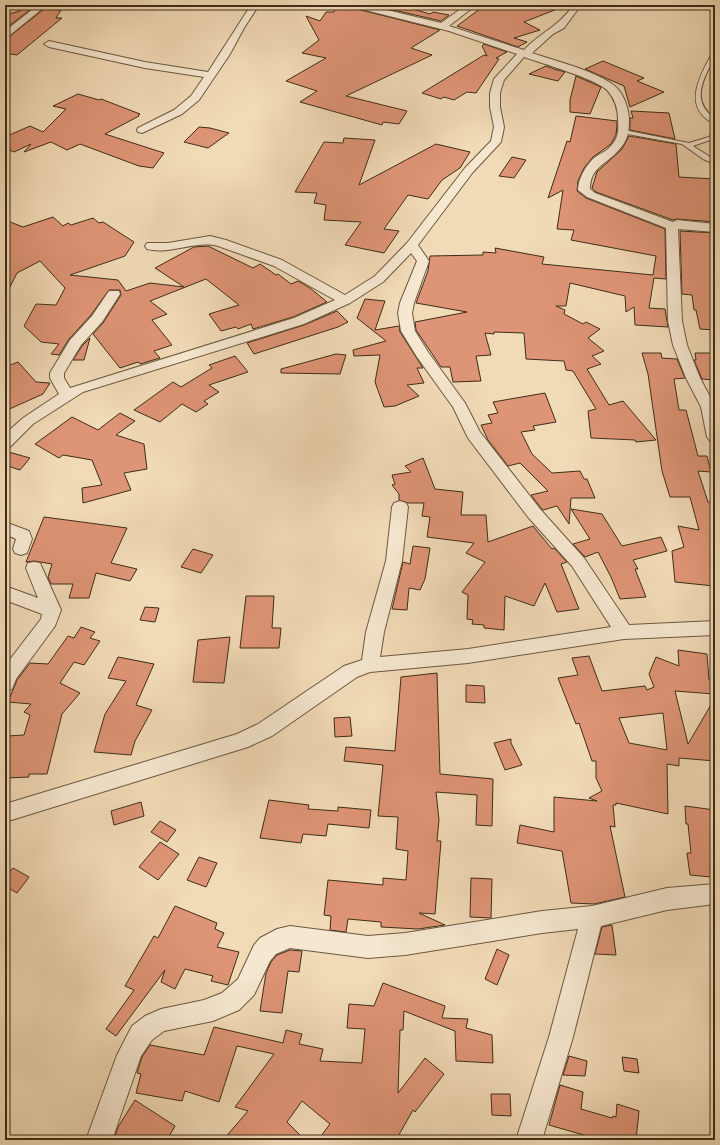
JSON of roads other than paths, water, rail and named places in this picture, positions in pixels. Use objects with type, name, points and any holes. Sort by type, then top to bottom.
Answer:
[{"type":"street","points":[[5,36],[43,5]]},
{"type":"street","points":[[142,130],[178,112],[195,98],[225,54],[239,28],[255,5]]},
{"type":"street","points":[[356,5],[443,26],[586,75],[609,86],[617,96],[623,108],[624,132],[621,141],[612,152],[597,161],[584,181],[584,190],[591,195],[673,226],[682,224],[715,228]]},
{"type":"street","points":[[443,26],[472,5]]},
{"type":"street","points":[[5,443],[28,421],[67,395],[95,383],[299,321],[345,300],[379,279],[411,246],[469,170],[496,142],[499,127],[495,106],[495,93],[499,79],[535,44],[550,32],[561,26],[571,15],[577,5]]},
{"type":"street","points":[[49,44],[130,62],[210,75]]},
{"type":"street","points":[[673,226],[675,321],[680,345],[693,378],[708,407],[715,437]]},
{"type":"street","points":[[151,246],[168,247],[210,240],[222,243],[278,263],[345,300]]},
{"type":"street","points":[[411,246],[417,251],[422,261],[407,303],[405,313],[408,331],[422,354],[460,406],[473,434],[534,513],[578,562],[624,632]]},
{"type":"street","points":[[67,395],[57,378],[57,373],[75,344],[97,319],[114,294]]},
{"type":"street","points":[[370,665],[375,632],[394,561],[400,507]]},
{"type":"street","points":[[5,528],[23,535],[24,539],[21,549]]},
{"type":"street","points":[[5,684],[8,676],[49,622],[52,610],[34,568]]},
{"type":"street","points":[[5,593],[52,610]]},
{"type":"street","points":[[5,813],[241,741],[265,730],[351,670],[370,665],[468,656],[624,632],[715,628]]},
{"type":"street","points":[[99,1140],[130,1053],[138,1038],[148,1026],[164,1019],[208,1012],[234,1000],[247,988],[260,956],[269,944],[279,939],[290,938],[368,947],[405,944],[542,922],[592,917],[667,899],[715,894]]},
{"type":"street","points":[[529,1140],[561,1037],[592,917]]},
{"type":"lane","points":[[715,52],[700,82],[698,100],[702,110],[715,122]]},
{"type":"lane","points":[[624,132],[689,145],[711,138],[715,133]]},
{"type":"lane","points":[[689,145],[699,154],[715,162]]}]
